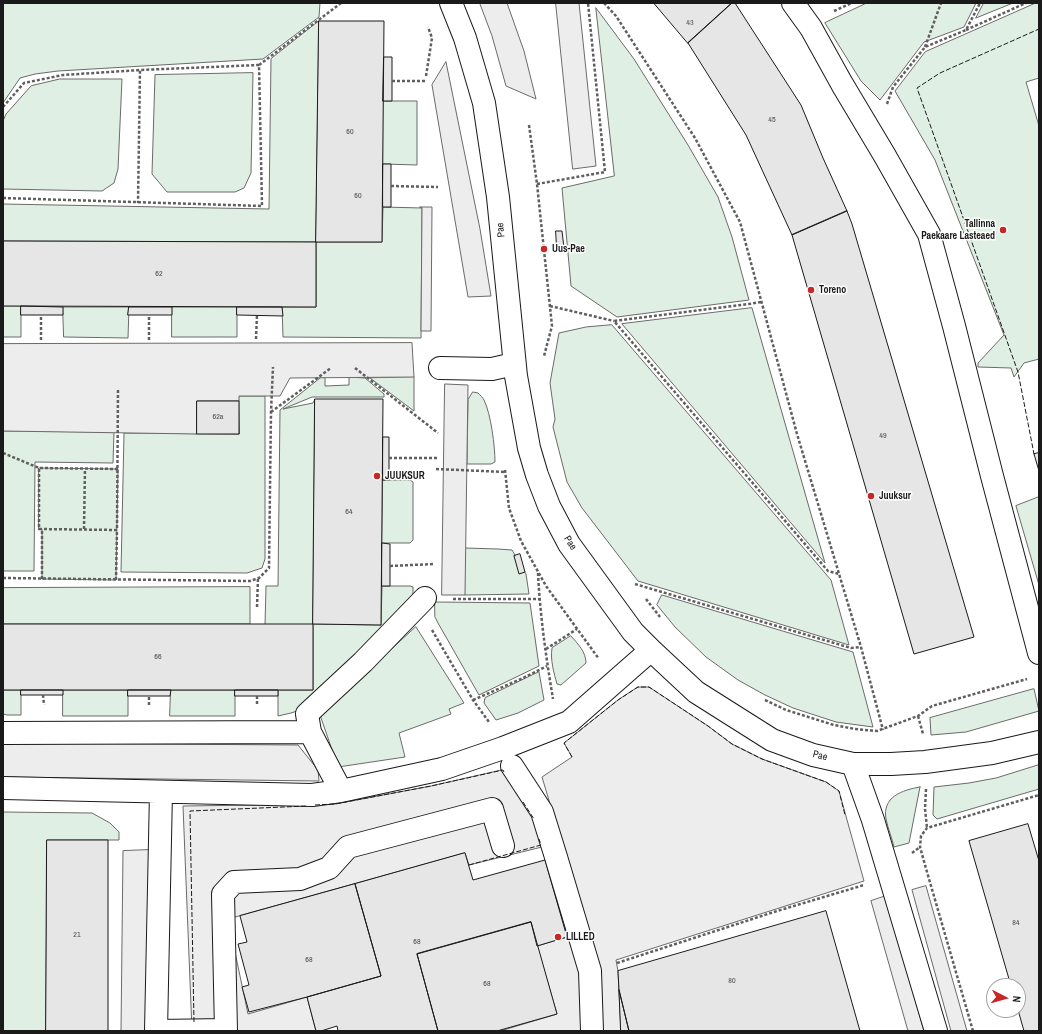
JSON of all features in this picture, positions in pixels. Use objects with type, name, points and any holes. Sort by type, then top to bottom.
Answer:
[{"type":"street","name":"Pae","points":[[451,3],[465,38],[484,103],[498,197],[514,364],[529,448],[537,475],[549,506],[570,544],[633,632],[696,692],[772,740],[813,755],[853,764],[925,762],[992,753],[1039,742]]},
{"type":"street","points":[[793,3],[812,28],[842,84],[875,138],[929,234],[1039,653]]},
{"type":"street","points":[[440,368],[492,369],[514,364]]},
{"type":"street","points":[[341,791],[310,732],[307,714],[363,662],[424,598]]},
{"type":"street","points":[[3,788],[312,795],[341,791],[442,769],[503,748],[569,722],[651,650]]},
{"type":"street","points":[[3,734],[310,732]]},
{"type":"street","points":[[853,764],[873,820],[936,1031]]},
{"type":"street","points":[[512,766],[542,812],[590,971],[592,1031]]},
{"type":"street","points":[[161,792],[156,1031],[226,1030],[224,894],[234,882],[300,879],[329,868],[348,847],[492,809],[503,846]]},
{"type":"path","points":[[3,107],[24,83],[63,75],[259,65],[342,3]]},
{"type":"path","points":[[537,184],[605,172],[588,3]]},
{"type":"path","points":[[604,3],[616,16],[695,138],[740,222],[797,434],[861,647],[883,730]]},
{"type":"path","points":[[875,138],[893,87],[925,47],[941,3]]},
{"type":"path","points":[[966,30],[980,3]]},
{"type":"path","points":[[925,47],[1026,3]]},
{"type":"path","points":[[426,76],[432,38],[427,24]]},
{"type":"path","points":[[3,198],[262,206],[259,65]]},
{"type":"path","points":[[138,203],[140,70]]},
{"type":"path","points":[[392,81],[427,81]]},
{"type":"path","points":[[529,125],[537,184],[552,326],[543,358]]},
{"type":"path","points":[[391,186],[438,187]]},
{"type":"path","points":[[550,306],[614,321],[761,302]]},
{"type":"path","points":[[41,315],[41,340]]},
{"type":"path","points":[[148,340],[149,315]]},
{"type":"path","points":[[256,340],[257,315]]},
{"type":"path","points":[[614,321],[828,571],[839,574]]},
{"type":"path","points":[[3,578],[250,581],[258,578],[269,568],[271,412],[274,367]]},
{"type":"path","points":[[271,412],[331,368]]},
{"type":"path","points":[[355,368],[438,433]]},
{"type":"path","points":[[116,580],[118,390]]},
{"type":"path","points":[[3,453],[39,468],[118,469]]},
{"type":"path","points":[[389,458],[437,458]]},
{"type":"path","points":[[504,465],[509,508],[521,541],[546,586],[599,659],[595,664]]},
{"type":"path","points":[[39,468],[38,529],[117,530]]},
{"type":"path","points":[[84,529],[85,469]]},
{"type":"path","points":[[436,469],[505,472]]},
{"type":"path","points":[[42,529],[42,579]]},
{"type":"path","points":[[390,566],[434,564]]},
{"type":"path","points":[[538,572],[539,599],[553,699]]},
{"type":"path","points":[[257,607],[258,578]]},
{"type":"path","points":[[639,590],[635,584],[851,648],[861,647]]},
{"type":"path","points":[[644,596],[662,620]]},
{"type":"path","points":[[490,724],[473,700],[430,626],[424,598],[539,599]]},
{"type":"path","points":[[546,649],[577,629]]},
{"type":"path","points":[[473,700],[521,680],[548,666]]},
{"type":"path","points":[[764,700],[786,710],[834,725],[877,732],[918,716],[932,706],[1031,678]]},
{"type":"path","points":[[548,702],[559,696]]},
{"type":"path","points":[[918,716],[923,737]]},
{"type":"path","points":[[926,788],[925,809],[927,828]]},
{"type":"path","points":[[973,1031],[920,847],[921,836],[927,828],[1039,795]]},
{"type":"path","points":[[911,853],[920,847]]},
{"type":"path","points":[[590,971],[868,883]]},
{"type":"green space","points":[[3,3],[320,3],[319,17],[263,59],[58,71],[35,74],[20,78],[3,103]]},
{"type":"green space","points":[[867,3],[976,3],[964,27],[924,42],[880,100],[861,81],[825,23]]},
{"type":"green space","points":[[984,3],[1013,3],[976,18]]},
{"type":"green space","name":"Tallinna Paekaare Lasteaed","points":[[1039,3],[1039,78],[1026,82],[1039,126],[1039,359],[1024,363],[1014,377],[1011,368],[978,367],[978,363],[1004,335],[935,160],[895,91],[925,52]]},
{"type":"green space","points":[[596,8],[634,59],[688,145],[718,197],[732,237],[749,300],[617,317],[571,286],[562,188],[614,176]]},
{"type":"green space","points":[[319,21],[316,242],[3,241],[3,204],[269,209],[271,59]]},
{"type":"green space","points":[[253,73],[251,173],[244,188],[235,192],[167,192],[152,174],[155,75]]},
{"type":"green space","points":[[60,79],[122,79],[118,169],[114,183],[102,191],[3,189],[3,121],[6,114],[31,86]]},
{"type":"green space","points":[[383,101],[417,101],[417,165],[383,164]]},
{"type":"green space","points":[[383,207],[422,208],[421,338],[283,337],[282,307],[316,307],[316,242],[382,242]]},
{"type":"green space","points":[[3,306],[21,306],[21,337],[3,337]]},
{"type":"green space","points":[[63,307],[129,307],[128,338],[64,337]]},
{"type":"green space","points":[[172,307],[237,307],[237,337],[172,337]]},
{"type":"green space","points":[[752,308],[825,563],[622,324]]},
{"type":"green space","points":[[612,325],[831,580],[849,645],[638,581],[582,508],[567,482],[553,427],[555,419],[550,383],[559,333],[586,327]]},
{"type":"green space","points":[[325,377],[325,386],[349,385],[349,377],[365,378],[384,394],[384,397],[312,397],[283,409],[313,403],[315,399],[313,624],[381,625],[382,586],[410,586],[413,587],[413,593],[411,602],[297,711],[278,716],[278,690],[313,690],[313,625],[265,625],[266,586],[278,586],[280,410],[320,378]]},
{"type":"green space","points":[[414,377],[414,411],[370,378]]},
{"type":"green space","points":[[473,392],[478,393],[483,398],[489,413],[495,456],[495,462],[491,464],[467,464],[468,400]]},
{"type":"green space","points":[[239,396],[265,396],[265,559],[262,568],[247,573],[121,572],[124,433],[239,434]]},
{"type":"green space","points":[[3,431],[114,432],[113,463],[35,462],[34,571],[3,571]]},
{"type":"green space","points":[[39,468],[118,469],[116,580],[42,579],[42,529],[39,529]]},
{"type":"green space","points":[[383,480],[410,480],[413,482],[413,540],[410,543],[382,543]]},
{"type":"green space","points":[[1039,497],[1039,585],[1016,506]]},
{"type":"green space","points":[[465,548],[512,550],[526,574],[529,594],[465,595]]},
{"type":"green space","points":[[250,587],[250,624],[3,624],[3,588]]},
{"type":"green space","points":[[662,595],[853,652],[873,727],[836,722],[793,708],[738,680],[706,657],[675,627],[657,605]]},
{"type":"green space","points":[[435,602],[530,603],[539,666],[479,695],[435,617]]},
{"type":"green space","points":[[416,627],[464,703],[449,709],[451,714],[399,733],[405,757],[338,767],[320,715]]},
{"type":"green space","points":[[571,636],[583,652],[586,663],[561,685],[557,684],[552,657],[552,648]]},
{"type":"green space","points":[[539,672],[544,700],[518,713],[496,720],[484,703],[485,698]]},
{"type":"green space","points":[[1034,689],[1039,711],[966,732],[931,735],[930,718]]},
{"type":"green space","points":[[3,690],[21,690],[21,715],[3,714]]},
{"type":"green space","points":[[63,690],[128,690],[128,716],[63,716]]},
{"type":"green space","points":[[171,690],[235,690],[235,716],[170,716]]},
{"type":"green space","points":[[1039,765],[1039,789],[937,819],[933,815],[934,787],[996,778]]},
{"type":"green space","points":[[920,787],[909,843],[894,847],[886,819],[887,805],[890,800],[900,793]]},
{"type":"green space","points":[[3,812],[92,813],[110,823],[119,832],[119,840],[47,840],[46,1031],[3,1031]]},
{"type":"shaded area","points":[[480,3],[507,3],[524,51],[536,99],[506,86],[492,36]]},
{"type":"shaded area","points":[[556,3],[579,3],[596,166],[573,169]]},
{"type":"shaded area","points":[[446,62],[480,229],[491,296],[468,297],[432,85]]},
{"type":"shaded area","points":[[420,207],[432,207],[431,331],[421,331],[422,208]]},
{"type":"shaded area","points":[[412,343],[414,377],[290,378],[280,396],[239,396],[239,401],[197,401],[197,434],[3,431],[3,344]]},
{"type":"shaded area","points":[[445,384],[468,385],[465,595],[442,595]]},
{"type":"shaded area","points":[[638,687],[649,687],[708,726],[732,744],[762,759],[826,782],[839,791],[864,881],[616,960],[618,971],[621,1031],[500,1031],[557,1014],[537,946],[567,937],[545,860],[565,854],[542,777],[572,757],[564,743],[618,700]]},
{"type":"shaded area","points":[[3,743],[298,745],[318,770],[319,781],[3,777]]},
{"type":"shaded area","points":[[503,770],[537,819],[542,847],[469,865],[465,853],[228,919],[248,1014],[307,997],[316,1031],[192,1031],[183,806],[335,804],[431,786]]},
{"type":"shaded area","points":[[149,850],[148,1031],[121,1031],[123,851]]},
{"type":"shaded area","points":[[926,886],[967,1031],[951,1031],[912,890]]},
{"type":"shaded area","points":[[886,896],[924,1031],[908,1031],[871,901]]},
{"type":"building","points":[[654,3],[732,3],[688,43]]},
{"type":"building","points":[[732,3],[735,3],[801,105],[847,211],[792,235],[746,135],[688,43]]},
{"type":"building","points":[[319,21],[384,21],[382,242],[316,242]]},
{"type":"building","points":[[384,57],[392,57],[392,101],[383,101]]},
{"type":"building","points":[[383,164],[391,164],[391,207],[383,207]]},
{"type":"building","points":[[847,211],[974,637],[914,654],[792,235]]},
{"type":"building","points":[[556,231],[562,231],[564,248],[557,248]]},
{"type":"building","points":[[3,241],[316,242],[316,307],[3,306]]},
{"type":"building","points":[[21,306],[63,307],[63,315],[21,315]]},
{"type":"building","points":[[129,307],[172,307],[172,315],[128,315]]},
{"type":"building","points":[[237,307],[282,307],[283,316],[237,315]]},
{"type":"building","points":[[315,399],[383,399],[381,625],[313,624]]},
{"type":"building","points":[[197,401],[239,401],[239,434],[197,434]]},
{"type":"building","points":[[383,437],[389,437],[389,480],[383,480]]},
{"type":"building","points":[[1039,453],[1039,471],[1034,454]]},
{"type":"building","points":[[382,543],[390,544],[390,586],[382,586]]},
{"type":"building","points":[[520,554],[525,572],[519,574],[514,556]]},
{"type":"building","points":[[3,624],[313,624],[313,690],[3,690]]},
{"type":"building","points":[[21,690],[63,690],[63,695],[21,695]]},
{"type":"building","points":[[128,690],[171,690],[170,696],[128,696]]},
{"type":"building","points":[[235,690],[278,690],[278,696],[235,696]]},
{"type":"building","points":[[1028,824],[1039,861],[1039,1031],[1024,1031],[1020,1018],[1026,1018],[1026,978],[1009,978],[969,841]]},
{"type":"building","points":[[47,840],[108,840],[108,1031],[46,1031]]},
{"type":"building","points":[[465,853],[473,880],[545,860],[567,937],[537,946],[531,922],[417,954],[438,1031],[338,1031],[337,1026],[316,1031],[307,997],[381,976],[355,884]]},
{"type":"building","points":[[355,884],[381,976],[249,1012],[242,987],[249,985],[238,944],[247,942],[240,916]]},
{"type":"building","points":[[826,911],[860,1031],[629,1031],[619,990],[618,971]]},
{"type":"building","points":[[531,922],[557,1014],[497,1031],[438,1031],[417,954]]},
{"type":"building","points":[[619,990],[629,1031],[621,1031]]},
{"type":"fence","points":[[1035,454],[1018,372],[917,88],[940,73],[1039,29]]},
{"type":"fence","points":[[572,757],[564,743],[618,700],[638,687],[649,687],[708,726],[732,744],[762,759],[826,782],[839,791],[845,815]]},
{"type":"fence","points":[[315,805],[335,804],[431,786],[503,770],[504,772]]},
{"type":"fence","points":[[523,802],[534,819]]},
{"type":"fence","points":[[194,1022],[190,811],[307,806]]},
{"type":"fence","points":[[469,865],[541,845],[539,839]]},
{"type":"place","name":"Tallinna Paekaare Lasteaed","points":[[1003,230]]},
{"type":"place","name":"Uus-Pae","points":[[544,249]]},
{"type":"place","name":"Toreno","points":[[811,290]]},
{"type":"place","name":"JUUKSUR","points":[[377,476]]},
{"type":"place","name":"Juuksur","points":[[871,496]]},
{"type":"place","name":"LILLED","points":[[558,937]]}]
